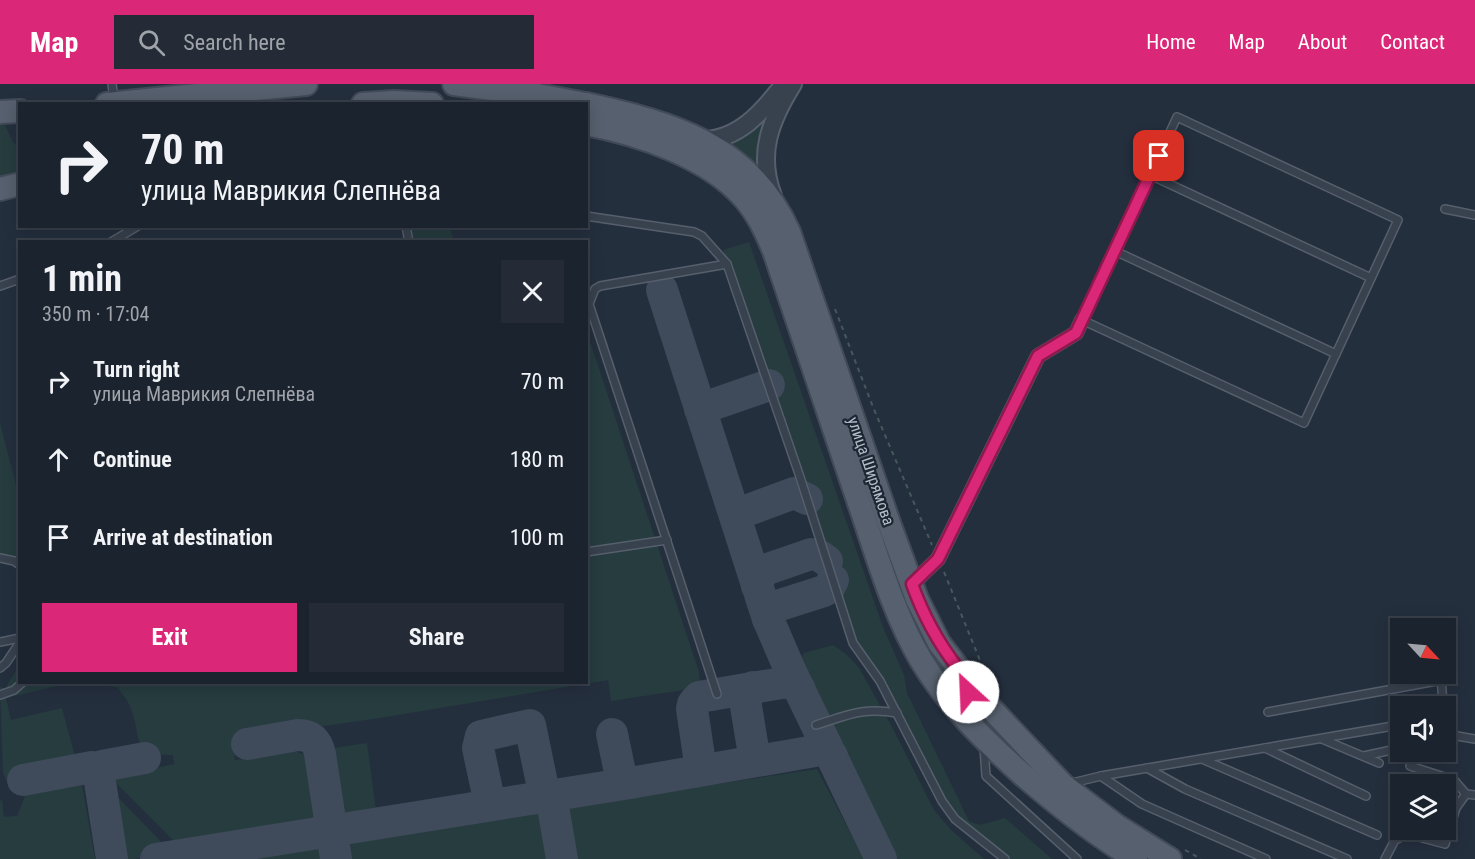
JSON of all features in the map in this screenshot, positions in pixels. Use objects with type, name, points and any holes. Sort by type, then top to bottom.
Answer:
[{"type":"main road","points":[[125,102],[306,84]]},
{"type":"main road","name":"улица Ширямова","points":[[454,84],[539,89],[580,102]]},
{"type":"main road","name":"улица Ширямова","points":[[588,104],[638,115],[701,140],[750,173],[775,203],[798,256],[912,584],[933,633],[982,699],[1063,785],[1117,826],[1170,859]]},
{"type":"main road","points":[[0,112],[18,111]]},
{"type":"main road","name":"улица Ширямова","points":[[588,125],[644,139],[691,160],[724,180],[743,196],[755,212],[774,251],[900,615],[921,659],[945,696],[983,739],[1060,807],[1090,830],[1136,859]]},
{"type":"main road","points":[[0,189],[18,184]]},
{"type":"main road","points":[[945,696],[954,702],[964,699],[969,688],[964,676]]},
{"type":"main road","points":[[1017,769],[1000,751],[998,744],[1007,737],[1026,748]]},
{"type":"street","points":[[701,140],[717,139],[741,128],[763,109],[784,84]]},
{"type":"street","points":[[775,203],[766,176],[766,148],[774,121],[793,84]]},
{"type":"street","points":[[912,584],[938,559],[1038,356],[1076,333],[1082,320]]},
{"type":"lane","points":[[112,84],[115,102]]},
{"type":"lane","points":[[1177,117],[1398,220],[1304,423],[1082,320],[1150,175],[1177,117]]},
{"type":"lane","points":[[1150,175],[1371,278]]},
{"type":"lane","points":[[1445,209],[1475,215]]},
{"type":"lane","points":[[588,216],[694,232],[702,236],[727,264],[800,477],[853,643],[880,681],[942,801],[955,819],[1005,859]]},
{"type":"lane","points":[[115,240],[135,228]]},
{"type":"lane","points":[[1115,251],[1336,354]]},
{"type":"lane","points":[[717,694],[589,304],[595,289],[600,286],[727,264]]},
{"type":"lane","points":[[0,286],[18,280]]},
{"type":"lane","points":[[588,552],[667,540]]},
{"type":"lane","points":[[0,558],[18,564]]},
{"type":"lane","points":[[0,642],[18,640]]},
{"type":"lane","points":[[0,668],[6,663],[18,643]]},
{"type":"lane","points":[[0,695],[14,690],[21,684]]},
{"type":"lane","points":[[1268,712],[1406,684]]},
{"type":"lane","points":[[816,725],[864,711],[897,713]]},
{"type":"lane","points":[[1063,785],[1101,776],[1390,727]]},
{"type":"lane","points":[[1456,735],[1475,740]]},
{"type":"lane","points":[[983,739],[986,776],[1077,859]]},
{"type":"lane","points":[[1322,739],[1379,763]]},
{"type":"lane","points":[[1265,748],[1366,796]]},
{"type":"lane","points":[[1364,756],[1390,750]]},
{"type":"lane","points":[[1202,759],[1377,835]]},
{"type":"lane","points":[[1410,766],[1454,780],[1466,794],[1475,795]]},
{"type":"lane","points":[[1147,768],[1185,789],[1347,859]]},
{"type":"lane","points":[[1101,776],[1142,804],[1266,859]]},
{"type":"lane","points":[[1456,808],[1466,794]]},
{"type":"lane","points":[[1384,859],[1395,840]]},
{"type":"lane","points":[[1430,840],[1445,844],[1446,840]]},
{"type":"green space","points":[[765,118],[757,168],[726,143]]},
{"type":"green space","points":[[0,121],[3,121],[13,142],[18,147],[18,174],[0,179]]},
{"type":"green space","points":[[411,228],[450,228],[454,240],[414,240]]},
{"type":"green space","points":[[749,242],[883,627],[904,675],[907,693],[969,821],[980,825],[1005,818],[1052,859],[1008,859],[951,812],[911,739],[851,639],[723,250]]},
{"type":"green space","points":[[588,335],[699,672],[700,682],[697,688],[611,701],[608,680],[588,683]]},
{"type":"green space","points":[[0,423],[18,492],[18,561],[0,555]]},
{"type":"green space","points":[[833,645],[846,654],[859,668],[934,810],[951,830],[984,859],[896,859],[798,663],[804,653]]},
{"type":"green space","points":[[18,667],[18,684],[57,684],[57,686],[6,698],[11,720],[62,708],[76,760],[7,781],[3,773],[0,687],[5,689]]},
{"type":"green space","points":[[88,684],[584,684],[380,718],[233,739],[235,760],[295,751],[307,756],[316,820],[311,829],[184,851],[111,778],[174,764],[173,755],[150,752],[143,748],[130,706],[117,687]]},
{"type":"green space","points":[[367,743],[377,818],[341,826],[333,821],[322,756],[328,749]]},
{"type":"green space","points":[[817,769],[864,859],[567,859],[557,808]]},
{"type":"green space","points":[[103,782],[171,852],[135,859],[116,859],[114,857]]},
{"type":"green space","points":[[82,785],[95,859],[0,859],[0,801],[2,800],[4,817],[17,816],[26,794]]},
{"type":"green space","points":[[544,809],[555,859],[338,859],[337,853],[344,841]]},
{"type":"green space","points":[[312,846],[322,851],[323,859],[239,859]]},
{"type":"taxiway","points":[[662,290],[768,619],[790,670],[881,859]]},
{"type":"taxiway","points":[[700,409],[769,385]]},
{"type":"taxiway","points":[[735,515],[794,493],[807,499]]},
{"type":"taxiway","points":[[757,586],[765,570],[811,554],[827,561]]},
{"type":"taxiway","points":[[768,619],[777,606],[824,591],[829,588],[833,580]]},
{"type":"taxiway","points":[[692,772],[700,763],[692,709],[699,697],[788,682],[799,688]]},
{"type":"taxiway","points":[[749,762],[754,755],[745,700],[753,687]]},
{"type":"taxiway","points":[[480,806],[488,800],[478,748],[481,736],[530,725],[543,788],[540,795],[533,798]]},
{"type":"taxiway","points":[[612,734],[621,777],[630,783]]},
{"type":"taxiway","points":[[247,744],[298,735],[307,736],[315,742],[320,754],[336,859]]},
{"type":"taxiway","points":[[156,859],[815,751],[822,750],[832,756]]},
{"type":"taxiway","points":[[98,769],[102,766],[145,758]]},
{"type":"taxiway","points":[[23,780],[92,767],[98,769],[112,859]]},
{"type":"taxiway","points":[[551,795],[562,859]]},
{"type":"route","points":[[968,692],[969,688],[964,676],[939,644],[927,623],[912,584],[938,559],[1038,356],[1076,333],[1159,156]]}]
